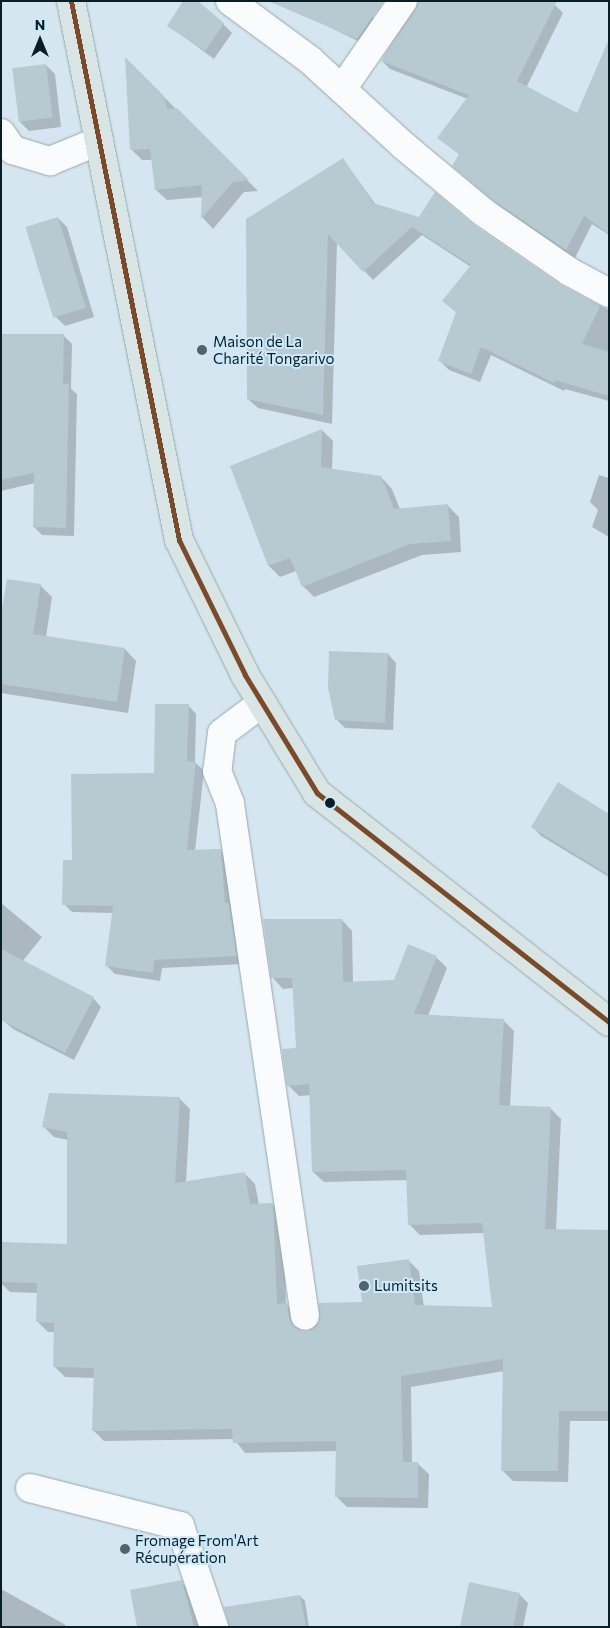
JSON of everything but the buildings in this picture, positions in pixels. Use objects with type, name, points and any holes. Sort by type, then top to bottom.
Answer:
[{"type":"main road","points":[[71,1],[179,540],[262,703],[317,793],[609,1022]]},
{"type":"street","points":[[230,1],[310,60],[404,146],[483,212],[570,272],[609,293]]},
{"type":"street","points":[[342,89],[403,1]]},
{"type":"street","points":[[1,133],[13,150],[50,162],[98,140]]},
{"type":"street","points":[[262,703],[222,733],[217,771],[230,804],[305,1316]]},
{"type":"street","points":[[30,1488],[180,1526],[214,1627]]},
{"type":"transit line","points":[[71,1],[179,540],[245,675],[317,793],[609,1022]]},
{"type":"place","name":"Maison de La Charité Tongarivo","points":[[202,350]]},
{"type":"place","name":"Lumitsits","points":[[364,1286]]},
{"type":"place","name":"Fromage From'Art Récupération","points":[[125,1549]]}]
